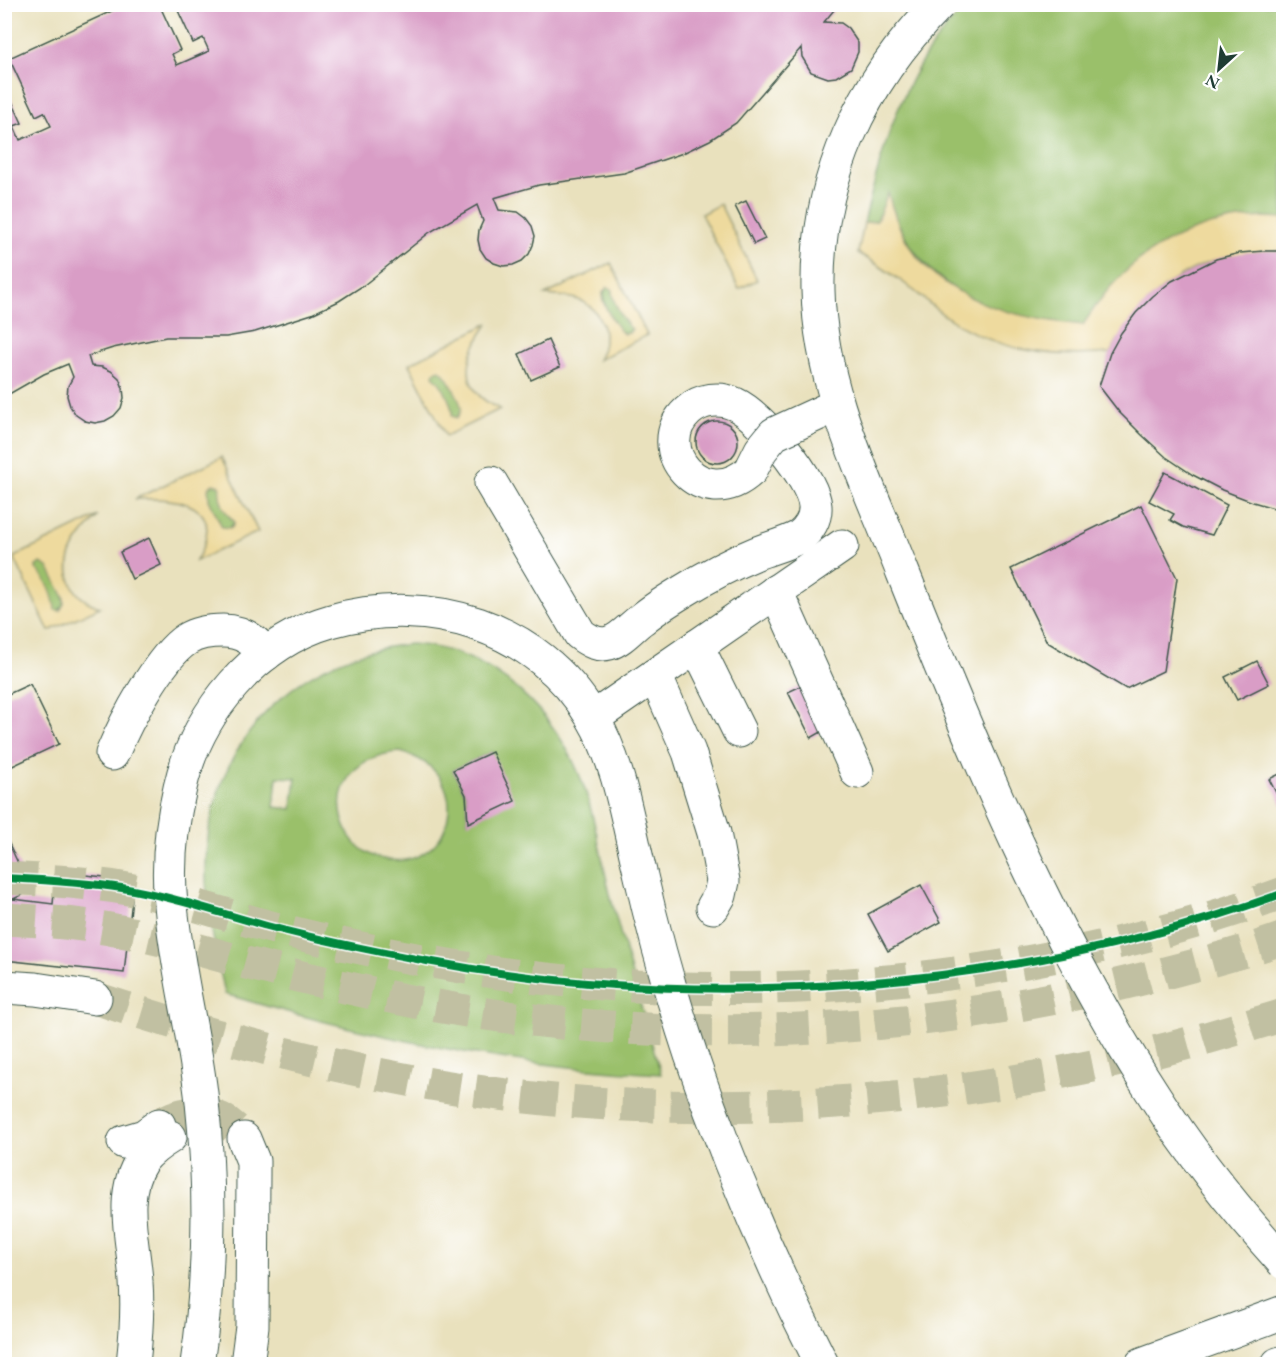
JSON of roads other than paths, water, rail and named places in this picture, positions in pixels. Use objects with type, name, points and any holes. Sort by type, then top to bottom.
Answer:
[{"type":"main road","points":[[939,4],[911,34],[887,65],[862,108],[835,171],[825,210],[818,288],[820,328],[837,405],[934,650],[1015,836],[1073,955],[1117,1036],[1154,1096],[1236,1208],[1284,1263]]},
{"type":"main road","points":[[490,483],[580,634],[592,642],[607,644],[691,586],[757,553],[800,536],[812,523],[815,505],[803,476],[778,442],[747,412],[730,402],[711,400],[688,411],[675,432],[674,445],[677,458],[683,469],[693,478],[704,484],[723,485],[741,479],[751,470],[761,450],[774,434],[837,405]]},
{"type":"main road","points":[[593,718],[842,546]]},
{"type":"main road","points":[[691,586],[706,639],[739,731]]},
{"type":"main road","points":[[776,591],[856,772]]},
{"type":"main road","points":[[197,1365],[206,1284],[208,1223],[202,1102],[171,904],[169,863],[173,823],[181,783],[204,724],[221,698],[266,654],[293,637],[323,624],[353,615],[385,610],[417,610],[448,615],[479,624],[508,637],[535,654],[559,675],[593,718],[610,753],[621,789],[664,966],[691,1054],[722,1142],[757,1228],[822,1365]]},
{"type":"main road","points":[[112,754],[146,689],[171,654],[187,639],[207,631],[229,631],[250,639],[266,654]]},
{"type":"main road","points":[[655,675],[690,752],[714,833],[723,881],[720,895],[713,907]]},
{"type":"main road","points":[[4,987],[95,998]]},
{"type":"main road","points":[[124,1142],[165,1131],[142,1160],[132,1184],[130,1240],[136,1278],[137,1306],[133,1365]]},
{"type":"main road","points":[[244,1138],[253,1167],[252,1326],[248,1365]]},
{"type":"main road","points":[[1142,1365],[1284,1312]]},
{"type":"main road","points":[[1278,1365],[1284,1362]]},
{"type":"tunnel","points":[[4,878],[78,883],[140,891],[267,926],[347,945],[427,961],[532,977],[640,986],[750,988],[860,983],[969,971],[1077,952],[1182,926],[1284,893]]},
{"type":"tunnel","points":[[4,919],[74,924],[133,933],[254,965],[420,1003],[510,1017],[601,1026],[692,1030],[784,1030],[876,1024],[967,1013],[1057,998],[1146,978],[1233,955],[1284,938]]},
{"type":"tunnel","points":[[95,998],[262,1047],[431,1084],[517,1096],[604,1104],[692,1107],[867,1100],[954,1090],[1125,1059],[1284,1015]]},
{"type":"tunnel","points":[[159,1125],[182,1115],[204,1114],[226,1121],[244,1139]]}]
